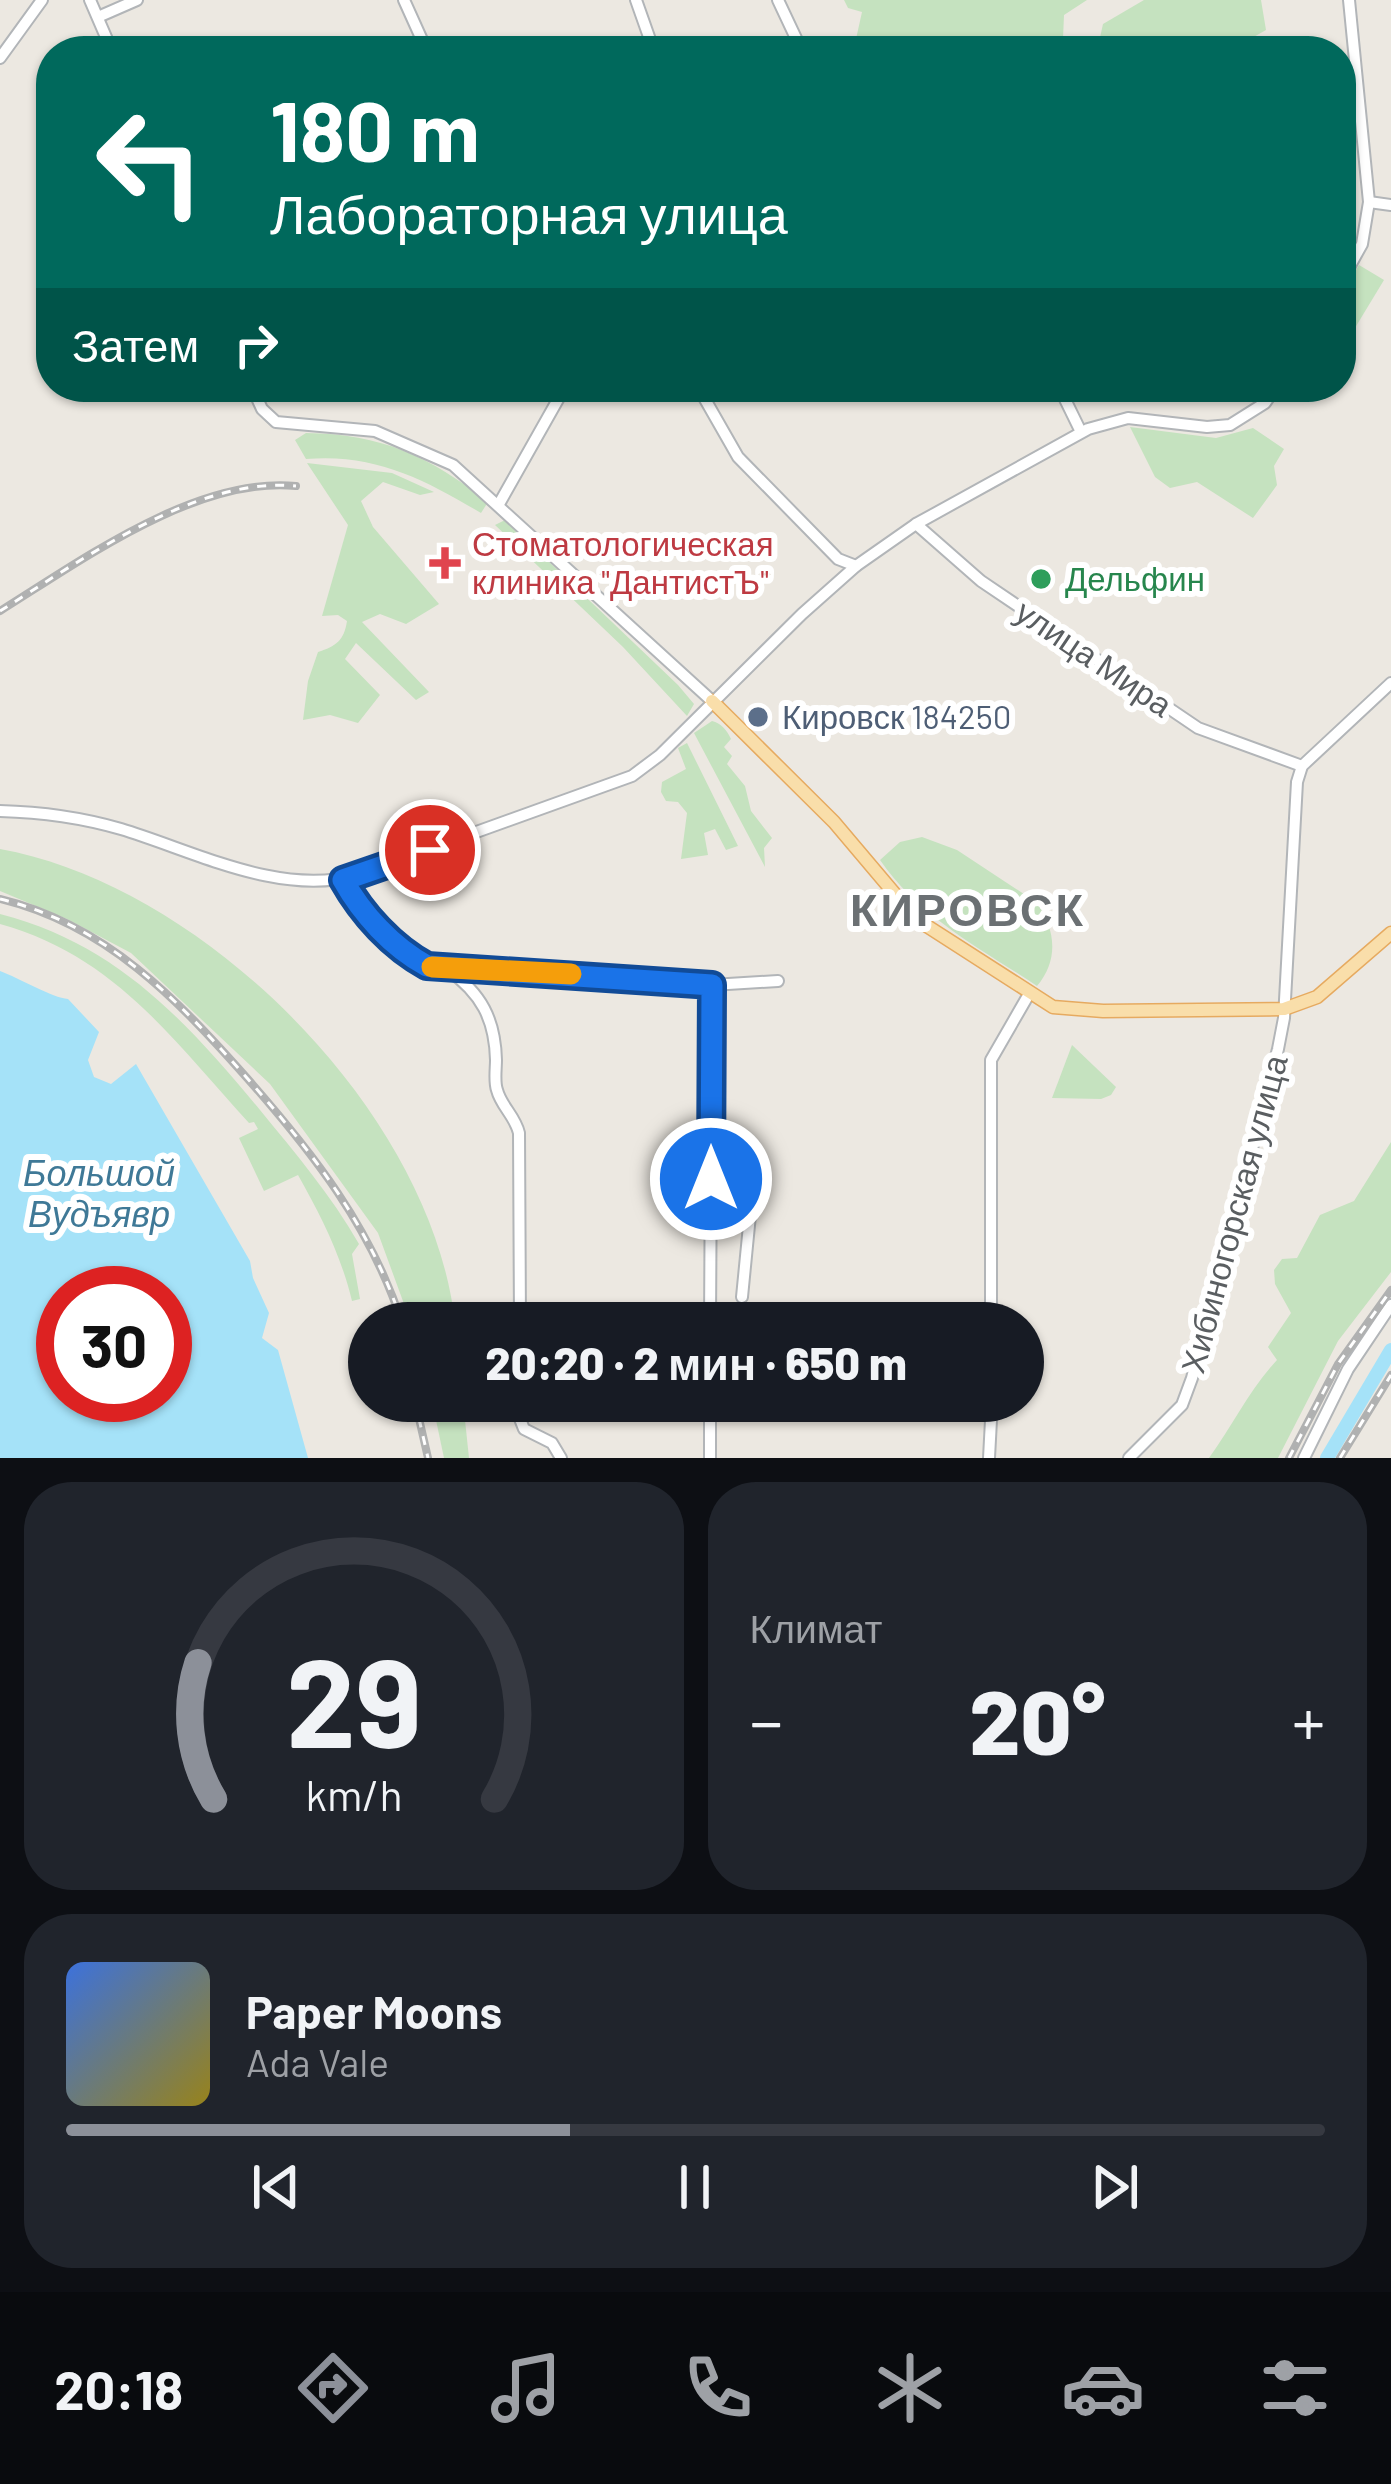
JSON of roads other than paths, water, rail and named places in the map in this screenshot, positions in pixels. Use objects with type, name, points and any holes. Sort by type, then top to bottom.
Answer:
[{"type":"main road","points":[[712,701],[833,822],[916,919],[1053,1007],[1090,1011],[1284,1009],[1318,997],[1391,933]]},
{"type":"street","points":[[0,58],[42,0]]},
{"type":"street","points":[[90,0],[106,36]]},
{"type":"street","points":[[98,17],[137,0]]},
{"type":"street","points":[[404,0],[420,36]]},
{"type":"street","points":[[636,0],[649,36]]},
{"type":"street","points":[[778,0],[795,36]]},
{"type":"street","points":[[1349,0],[1353,36]]},
{"type":"street","points":[[1356,71],[1369,202],[1356,255]]},
{"type":"street","points":[[1369,202],[1391,206]]},
{"type":"street","points":[[260,402],[268,417],[284,424],[375,430],[453,465],[712,701]]},
{"type":"street","points":[[500,504],[557,402]]},
{"type":"street","points":[[707,402],[738,457],[838,559],[856,566]]},
{"type":"street","points":[[1066,402],[1082,433]]},
{"type":"street","points":[[0,811],[115,827],[253,872],[319,882],[343,880],[632,776],[676,740],[856,566],[916,524],[1082,433],[1133,418],[1207,427],[1230,425],[1265,402]]},
{"type":"street","name":"улица Мира","points":[[916,524],[981,581],[1198,728],[1300,762]]},
{"type":"street","points":[[1300,762],[1391,683]]},
{"type":"street","name":"Хибиногорская улица","points":[[1129,1458],[1182,1406],[1192,1378],[1284,1009],[1300,762]]},
{"type":"street","points":[[343,880],[365,913],[409,956],[427,966],[712,985],[778,981]]},
{"type":"street","points":[[448,970],[477,994],[489,1015],[495,1035],[496,1090],[516,1119],[520,1302]]},
{"type":"street","points":[[710,1302],[712,985]]},
{"type":"street","points":[[991,1302],[991,1060],[1032,996]]},
{"type":"street","points":[[711,1179],[746,1180],[751,1204],[742,1297]]},
{"type":"street","points":[[1304,1458],[1348,1369],[1391,1304]]},
{"type":"street","points":[[521,1422],[524,1429],[552,1443],[561,1458]]},
{"type":"street","points":[[710,1422],[710,1458]]},
{"type":"street","points":[[989,1458],[991,1422]]},
{"type":"water","name":"Большой Вудъявр","points":[[0,971],[68,999],[99,1032],[88,1060],[94,1077],[111,1084],[136,1064],[250,1261],[269,1313],[262,1338],[278,1350],[308,1458],[0,1458]]},
{"type":"waterway","points":[[1327,1458],[1391,1350]]},
{"type":"railway","points":[[0,611],[104,546],[180,508],[258,486],[296,486]]},
{"type":"railway","points":[[0,899],[38,911],[107,946],[194,1020],[317,1163],[357,1223],[394,1302]]},
{"type":"railway","points":[[1289,1458],[1338,1364],[1391,1290]]},
{"type":"railway","points":[[1340,1458],[1391,1375]]},
{"type":"railway","points":[[420,1422],[428,1458]]},
{"type":"place","name":"Стоматологическая клиника \"ДантистЪ\"","points":[[445,563]]},
{"type":"place","name":"Дельфин","points":[[1041,579]]},
{"type":"place","name":"Кировск 184250","points":[[758,717]]},
{"type":"district","name":"КИРОВСК","points":[[968,910]]}]
